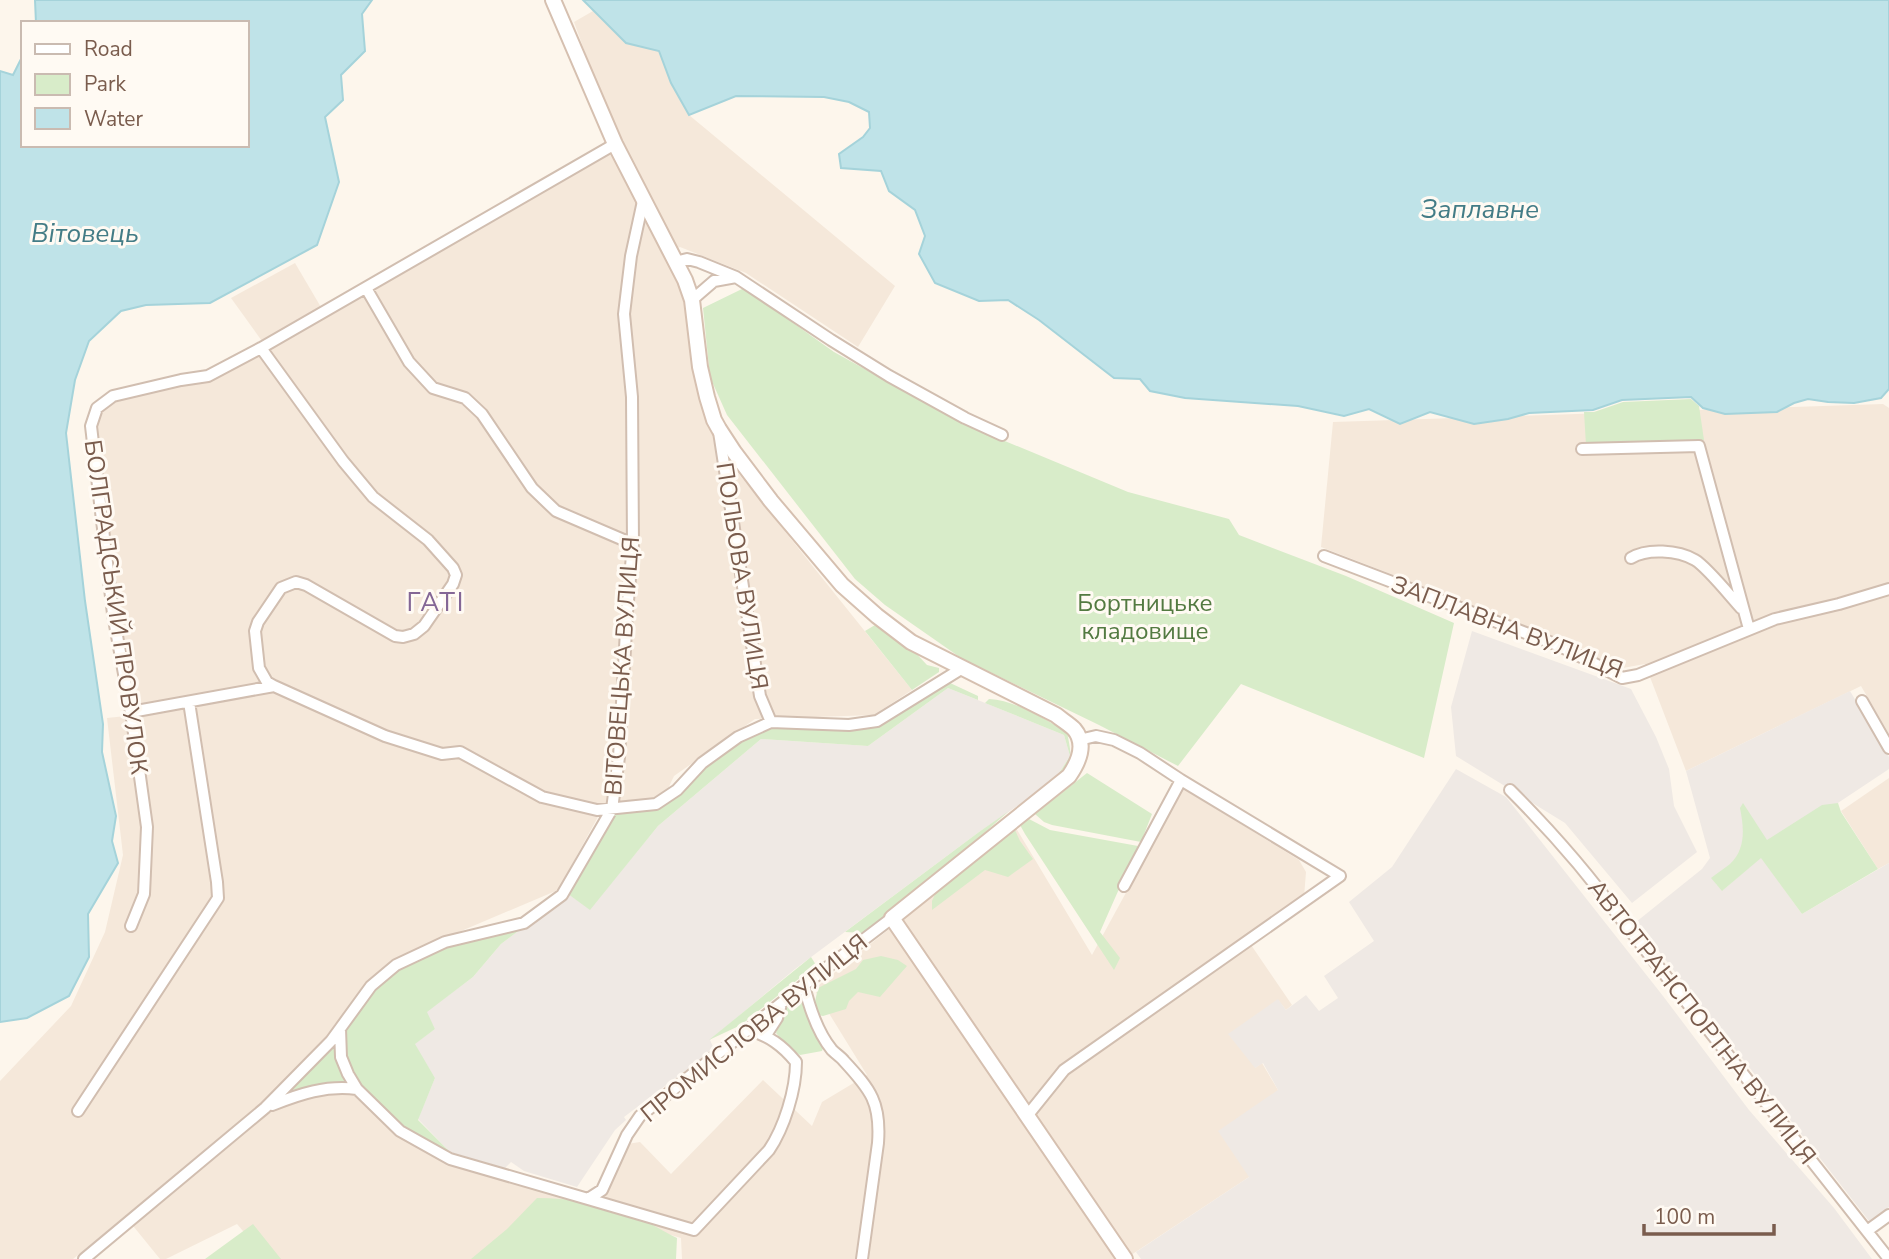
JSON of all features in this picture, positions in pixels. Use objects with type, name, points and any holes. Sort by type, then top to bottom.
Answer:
[{"type":"street","points":[[553,0],[615,144],[685,280],[692,300],[700,367],[714,420],[734,452],[771,500],[842,585],[911,642],[1056,715],[1075,730],[1079,740],[1096,736],[1114,740],[1140,753],[1340,876],[1064,1070],[1027,1116]]},
{"type":"street","name":"БОЛГРАДСЬКИЙ ПРОВУЛОК","points":[[131,926],[144,894],[147,827],[131,712],[113,614],[91,426],[97,408],[113,396],[208,376],[615,144]]},
{"type":"street","name":"ВІТОВЕЦЬКА ВУЛИЦЯ","points":[[84,1259],[265,1108],[331,1041],[371,986],[396,965],[445,942],[524,923],[562,895],[612,809],[619,757],[633,544],[632,401],[624,314],[631,256],[643,201]]},
{"type":"street","points":[[675,262],[687,259],[736,277],[889,376],[964,418],[1002,435]]},
{"type":"street","points":[[692,300],[714,281],[736,277]]},
{"type":"street","points":[[366,288],[409,362],[433,388],[465,398],[482,414],[532,488],[556,511],[633,544]]},
{"type":"street","points":[[261,348],[343,461],[373,497],[428,540],[456,575],[453,584],[424,626],[414,634],[403,637],[395,636],[306,585],[296,582],[288,584],[281,589],[258,622],[255,631],[259,668],[267,682],[274,686],[386,736],[442,754],[460,752],[542,797],[597,810],[656,804],[677,790],[702,763],[738,737],[771,722],[849,725],[877,721],[961,668]]},
{"type":"street","name":"ПОЛЬОВА ВУЛИЦЯ","points":[[719,429],[760,696],[771,722]]},
{"type":"street","points":[[1582,449],[1699,446],[1749,629]]},
{"type":"street","points":[[1631,558],[1650,551],[1683,555],[1696,560],[1743,610]]},
{"type":"street","name":"ЗАПЛАВНА ВУЛИЦЯ","points":[[1324,556],[1560,646],[1622,678],[1638,676],[1749,629],[1804,611],[1889,589]]},
{"type":"street","points":[[131,712],[274,686]]},
{"type":"street","points":[[1862,701],[1889,748]]},
{"type":"street","points":[[78,1111],[218,898],[189,702]]},
{"type":"street","name":"ПРОМИСЛОВА ВУЛИЦЯ","points":[[589,1199],[602,1190],[627,1135],[640,1116],[1069,776],[1078,764],[1081,751],[1079,740]]},
{"type":"street","points":[[1124,886],[1181,780]]},
{"type":"street","name":"АВТОТРАНСПОРТНА ВУЛИЦЯ","points":[[1510,790],[1542,822],[1601,892],[1889,1259]]},
{"type":"street","name":"ПРОМИСЛОВА ВУЛИЦЯ","points":[[892,918],[1125,1259]]},
{"type":"street","points":[[804,985],[810,1008],[832,1049],[868,1090],[877,1106],[878,1143],[862,1259]]},
{"type":"street","points":[[766,1035],[781,1003]]},
{"type":"street","points":[[340,1028],[341,1057],[357,1089],[400,1131],[450,1158],[694,1230],[769,1150],[780,1130],[794,1084],[796,1062],[788,1052],[766,1035],[748,1030]]},
{"type":"street","points":[[265,1108],[317,1090],[357,1089]]},
{"type":"street","points":[[1867,1231],[1889,1214]]},
{"type":"shaded area","points":[[593,11],[626,43],[659,51],[671,83],[689,115],[895,286],[858,347],[746,273],[680,247],[667,252],[687,301],[714,443],[912,690],[874,715],[755,719],[674,776],[666,793],[657,802],[605,804],[558,890],[393,960],[334,1025],[332,1051],[398,1135],[452,1163],[597,1209],[627,1144],[640,1142],[671,1174],[763,1080],[812,1126],[822,1102],[867,1075],[814,989],[1016,828],[1092,955],[1183,788],[1299,860],[1306,872],[1304,897],[1247,939],[1292,1005],[1286,1010],[1278,1000],[1255,1068],[1262,1063],[1278,1090],[1249,1177],[1125,1259],[682,1259],[681,1238],[599,1214],[491,1259],[267,1259],[237,1224],[166,1259],[160,1259],[125,1216],[73,1259],[0,1259],[0,1081],[71,1006],[105,932],[123,855],[107,718],[135,715],[113,576],[96,429],[100,412],[111,403],[213,378],[267,348],[231,298],[295,263],[325,314],[619,146],[574,22]]},
{"type":"shaded area","points":[[1883,404],[1889,408],[1889,734],[1861,686],[1686,771],[1645,664],[1617,669],[1578,646],[1321,547],[1333,422]]},
{"type":"shaded area","points":[[1472,631],[1631,689],[1669,769],[1674,806],[1697,852],[1632,903],[1565,823],[1456,756],[1451,707]]},
{"type":"shaded area","points":[[948,688],[1064,735],[1070,756],[1054,781],[979,832],[795,969],[710,1040],[714,1049],[624,1117],[626,1120],[615,1130],[577,1187],[524,1171],[511,1162],[505,1168],[450,1152],[418,1119],[435,1078],[414,1044],[435,1029],[426,1012],[473,977],[501,944],[568,894],[590,909],[658,826],[761,739],[868,746]]},
{"type":"shaded area","points":[[1850,691],[1889,757],[1889,769],[1716,884],[1723,890],[1761,857],[1802,914],[1889,863],[1889,1207],[1869,1221],[1636,922],[1702,869],[1710,858],[1686,771]]},
{"type":"shaded area","points":[[1456,769],[1506,797],[1749,1110],[1834,1208],[1872,1259],[1141,1259],[1136,1252],[1249,1177],[1218,1131],[1278,1090],[1263,1063],[1255,1068],[1228,1034],[1278,999],[1286,1010],[1306,995],[1319,1011],[1338,998],[1324,976],[1374,941],[1349,902],[1392,867]]},
{"type":"shaded area","points":[[1889,778],[1889,863],[1878,869],[1841,811]]},
{"type":"green space","name":"Бортницьке кладовище","points":[[744,288],[834,352],[964,424],[1128,492],[1229,519],[1239,535],[1346,576],[1454,623],[1424,758],[1241,684],[1178,766],[961,658],[885,605],[855,579],[727,415],[710,377],[703,308]]},
{"type":"green space","points":[[1691,399],[1699,406],[1704,440],[1586,445],[1584,412],[1594,412],[1623,402]]},
{"type":"green space","points":[[875,625],[911,648],[927,665],[939,668],[939,672],[912,690],[865,631]]},
{"type":"green space","points":[[948,682],[978,696],[978,700],[948,688],[868,746],[761,739],[658,826],[590,910],[568,894],[613,813],[657,806],[704,765],[737,742],[758,731],[781,725],[878,723]]},
{"type":"green space","points":[[989,699],[1020,707],[1067,732],[1070,756],[1064,735],[985,703]]},
{"type":"green space","points":[[1070,756],[1068,763],[1054,781]]},
{"type":"green space","points":[[1087,773],[1152,814],[1141,842],[1052,825],[1035,814]]},
{"type":"green space","points":[[1743,803],[1767,840],[1822,805],[1838,803],[1878,869],[1802,914],[1761,858],[1722,891],[1711,878],[1730,864],[1739,852],[1743,831],[1740,808]]},
{"type":"green space","points":[[1009,811],[863,933],[845,932],[979,832]]},
{"type":"green space","points":[[1029,819],[1050,830],[1138,846],[1100,932],[1120,958],[1114,970],[1025,834],[1020,825]]},
{"type":"green space","points":[[1015,830],[1033,859],[1008,877],[985,870],[932,910],[932,901],[939,885],[1007,831]]},
{"type":"green space","points":[[525,926],[501,944],[473,977],[427,1012],[435,1029],[415,1044],[435,1078],[418,1120],[450,1152],[428,1143],[405,1128],[357,1082],[348,1064],[342,1036],[344,1027],[370,992],[404,965],[447,945]]},
{"type":"green space","points":[[881,956],[898,960],[907,966],[880,997],[858,992],[849,1001],[846,1009],[818,1015],[814,1006],[818,988],[856,969],[863,960]]},
{"type":"green space","points":[[811,957],[816,965],[741,1025],[709,1040]]},
{"type":"green space","points":[[798,996],[824,1045],[822,1051],[800,1055],[788,1047],[776,1033],[788,1004]]},
{"type":"green space","points":[[333,1043],[350,1084],[292,1090]]},
{"type":"green space","points":[[537,1198],[585,1202],[639,1217],[677,1238],[676,1259],[471,1259],[507,1229]]},
{"type":"green space","points":[[253,1224],[281,1259],[205,1259]]},
{"type":"water","name":"Вітовець","points":[[35,0],[372,0],[362,14],[365,51],[341,75],[343,100],[325,117],[339,182],[317,245],[210,303],[146,305],[121,311],[89,341],[75,380],[66,433],[85,601],[103,724],[102,752],[116,816],[112,841],[118,863],[88,914],[89,957],[69,996],[27,1018],[0,1022],[0,71],[13,75],[21,59],[21,147],[248,147],[248,21],[36,21]]},
{"type":"water","name":"Заплавне","points":[[583,0],[1889,0],[1889,389],[1881,398],[1854,403],[1808,399],[1777,412],[1725,414],[1703,408],[1691,397],[1622,400],[1593,410],[1529,413],[1474,424],[1430,412],[1400,424],[1369,409],[1344,416],[1298,406],[1185,398],[1150,391],[1140,379],[1114,378],[1039,320],[1008,300],[979,301],[935,283],[919,254],[925,236],[915,210],[889,191],[881,171],[841,168],[839,154],[863,137],[870,128],[869,112],[849,102],[824,97],[736,96],[689,115],[671,83],[659,51],[626,43]]},
{"type":"district","name":"ГАТІ","points":[[436,602]]}]
